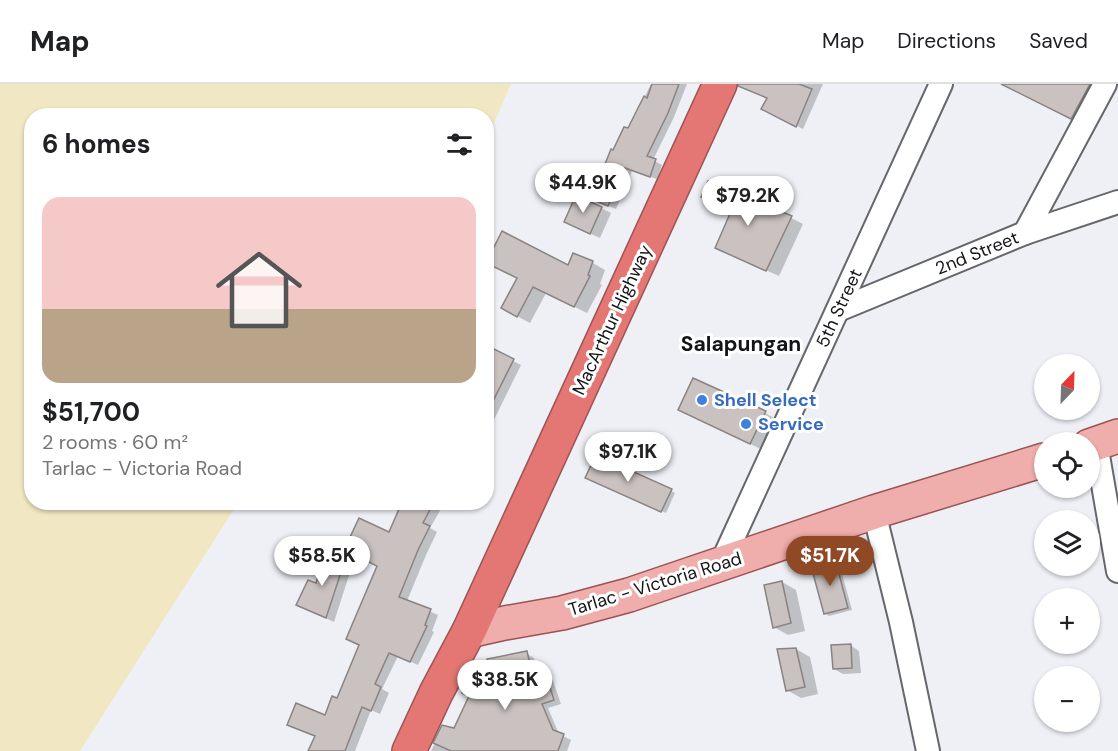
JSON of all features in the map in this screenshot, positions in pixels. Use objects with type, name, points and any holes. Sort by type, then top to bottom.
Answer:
[{"type":"highway","name":"MacArthur Highway","points":[[410,751],[436,693],[469,631],[720,84]]},
{"type":"main road","name":"Tarlac - Victoria Road","points":[[469,631],[562,613],[600,603],[874,512],[1034,463]]},
{"type":"street","name":"5th Street","points":[[721,564],[941,84]]},
{"type":"street","points":[[1025,233],[1105,84]]},
{"type":"street","name":"2nd Street","points":[[838,310],[1025,233],[1118,202]]},
{"type":"street","points":[[1101,442],[1118,571]]},
{"type":"street","points":[[874,512],[901,622],[928,751]]},
{"type":"sand","points":[[0,84],[511,84],[494,123],[494,108],[24,108],[24,510],[234,510],[80,751],[0,751]]},
{"type":"building","points":[[652,84],[679,84],[647,156],[656,159],[650,177],[625,168],[608,206],[591,199],[611,149],[613,150],[624,127],[628,128],[644,96],[647,98]]},
{"type":"building","points":[[738,84],[799,84],[812,89],[796,127],[761,109],[767,98],[738,86]]},
{"type":"building","points":[[1001,84],[1090,84],[1071,119]]},
{"type":"building","points":[[708,181],[792,216],[766,271],[715,248],[732,209],[701,197]]},
{"type":"building","points":[[576,195],[602,207],[590,234],[564,222]]},
{"type":"building","points":[[502,231],[568,265],[573,253],[593,261],[588,275],[590,276],[574,307],[533,287],[517,317],[501,308],[517,278],[494,267],[494,247]]},
{"type":"building","points":[[494,349],[514,359],[494,399]]},
{"type":"building","points":[[693,378],[766,411],[750,444],[678,410]]},
{"type":"building","points":[[596,455],[672,489],[661,512],[585,478]]},
{"type":"building","points":[[399,510],[430,510],[423,523],[430,526],[399,597],[431,609],[425,625],[427,626],[410,662],[389,653],[375,684],[381,687],[371,711],[362,707],[345,751],[308,751],[315,736],[287,725],[296,703],[325,715],[332,696],[337,698],[359,645],[346,639],[377,566],[344,550],[359,518],[389,532]]},
{"type":"building","points":[[325,554],[345,560],[326,618],[296,605],[308,580],[316,583]]},
{"type":"building","points":[[835,559],[848,608],[824,614],[811,566]]},
{"type":"building","points":[[782,581],[791,623],[773,628],[764,585]]},
{"type":"building","points":[[851,644],[852,668],[833,669],[831,645]]},
{"type":"building","points":[[796,648],[805,687],[786,691],[777,649]]},
{"type":"building","points":[[527,651],[531,669],[543,666],[554,700],[542,704],[553,730],[564,734],[558,751],[451,751],[433,743],[442,725],[454,728],[469,696],[462,693],[470,675],[492,684],[487,659]]},
{"type":"place","name":"Shell Select","points":[[702,400]]},
{"type":"place","name":"Service","points":[[746,424]]},
{"type":"district","name":"Salapungan","points":[[741,344]]}]
